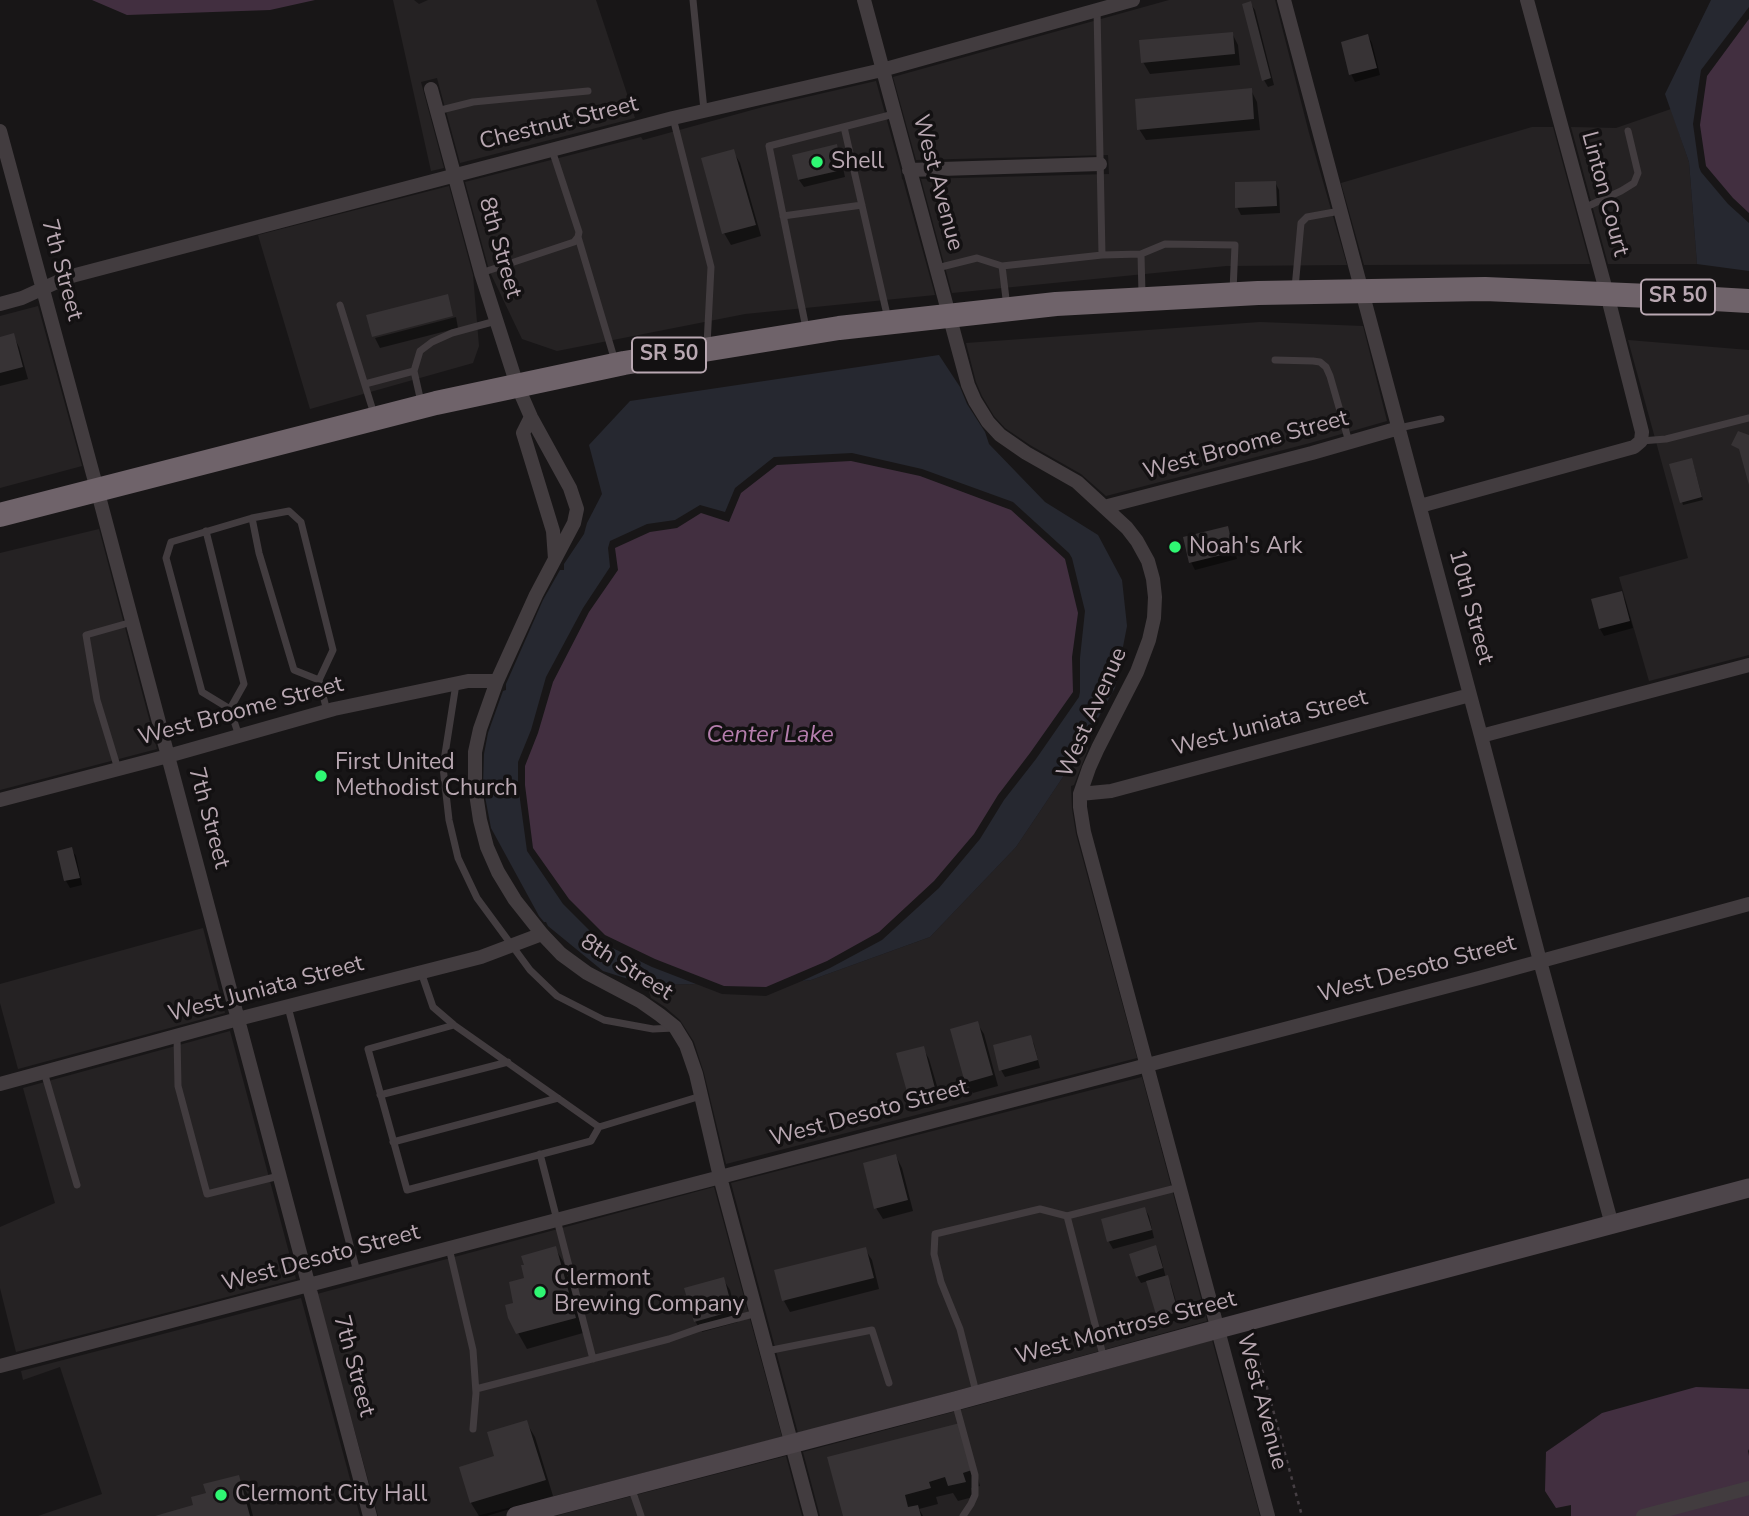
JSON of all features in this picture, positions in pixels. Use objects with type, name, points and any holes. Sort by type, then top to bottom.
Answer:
[{"type":"highway","name":"SR 50","points":[[0,515],[422,407],[616,365],[807,333],[1007,310],[1142,298],[1233,294],[1485,289],[1749,301]]},
{"type":"street","name":"West Avenue","points":[[864,0],[968,385],[975,401],[1000,435],[1077,482],[1127,528],[1148,561],[1153,579],[1154,618],[1149,640],[1137,672],[1098,748],[1080,794],[1080,807],[1084,832],[1268,1516]]},
{"type":"street","name":"Chestnut Street","points":[[0,304],[22,298],[68,277],[673,118],[882,70],[1133,0]]},
{"type":"street","name":"10th Street","points":[[1284,0],[1612,1225]]},
{"type":"street","name":"Linton Court","points":[[1527,0],[1607,294],[1642,432],[1641,441]]},
{"type":"street","name":"8th Street","points":[[431,89],[481,273],[517,386],[570,488],[577,509],[574,523],[536,595],[497,681],[480,729],[475,752],[475,787],[480,820],[498,872],[515,900],[542,934],[561,954],[587,974],[660,1014],[675,1027],[686,1045],[811,1516]]},
{"type":"street","name":"7th Street","points":[[0,131],[370,1516]]},
{"type":"street","points":[[909,170],[1100,164]]},
{"type":"street","points":[[531,416],[523,433],[553,531],[555,561]]},
{"type":"street","name":"West Broome Street","points":[[1104,507],[1399,428]]},
{"type":"street","points":[[1420,506],[1634,447],[1641,441]]},
{"type":"street","points":[[1481,736],[1749,665]]},
{"type":"street","name":"West Broome Street","points":[[0,800],[168,756],[327,710],[456,683],[497,681]]},
{"type":"street","name":"West Juniata Street","points":[[1080,794],[1111,791],[1470,695]]},
{"type":"street","name":"West Desoto Street","points":[[0,1366],[1148,1066],[1749,904]]},
{"type":"street","name":"West Juniata Street","points":[[0,1084],[481,957],[542,934]]},
{"type":"street","name":"West Montrose Street","points":[[516,1516],[955,1402],[1749,1188]]},
{"type":"street","points":[[1643,1516],[1749,1488]]},
{"type":"lane","points":[[693,0],[704,111]]},
{"type":"lane","points":[[1097,10],[1101,255]]},
{"type":"lane","points":[[438,111],[473,102],[588,91]]},
{"type":"lane","points":[[807,333],[769,146],[894,114]]},
{"type":"lane","points":[[673,118],[711,267],[707,349]]},
{"type":"lane","points":[[844,127],[889,323]]},
{"type":"lane","points":[[1584,208],[1634,183],[1638,173],[1628,131]]},
{"type":"lane","points":[[552,150],[579,232],[578,237],[616,365]]},
{"type":"lane","points":[[783,216],[862,205]]},
{"type":"lane","points":[[1295,292],[1301,223],[1307,217],[1341,211]]},
{"type":"lane","points":[[481,273],[574,242],[578,237]]},
{"type":"lane","points":[[936,268],[977,258],[1002,265],[1101,255],[1141,254],[1165,244],[1235,245],[1233,294]]},
{"type":"lane","points":[[1141,254],[1142,298]]},
{"type":"lane","points":[[1002,265],[1007,310]]},
{"type":"lane","points":[[340,305],[375,418]]},
{"type":"lane","points":[[422,407],[414,371],[420,351],[452,333],[496,321]]},
{"type":"lane","points":[[1275,360],[1313,360],[1326,367],[1349,442]]},
{"type":"lane","points":[[365,384],[414,371]]},
{"type":"lane","points":[[1399,428],[1441,419]]},
{"type":"lane","points":[[1641,441],[1666,439],[1745,419]]},
{"type":"lane","points":[[239,736],[230,709],[202,692],[166,558],[171,542],[206,531],[252,518],[289,512],[301,522],[332,650],[318,680],[327,710]]},
{"type":"lane","points":[[252,518],[258,553],[294,670],[318,680]]},
{"type":"lane","points":[[206,531],[244,684],[230,709]]},
{"type":"lane","points":[[118,769],[97,700],[86,635],[132,622]]},
{"type":"lane","points":[[456,683],[443,767],[449,820],[458,858],[477,898],[530,970],[556,996],[604,1020],[653,1029],[675,1027]]},
{"type":"lane","points":[[421,972],[433,1007],[454,1025],[599,1127]]},
{"type":"lane","points":[[288,1007],[358,1273]]},
{"type":"lane","points":[[454,1025],[368,1049],[407,1190],[591,1141],[599,1127],[701,1096]]},
{"type":"lane","points":[[177,1037],[178,1086],[207,1194],[279,1176]]},
{"type":"lane","points":[[380,1095],[508,1062]]},
{"type":"lane","points":[[44,1072],[77,1185]]},
{"type":"lane","points":[[393,1142],[558,1098]]},
{"type":"lane","points":[[540,1154],[593,1359]]},
{"type":"lane","points":[[976,1396],[960,1329],[941,1282],[934,1254],[935,1234],[1040,1209],[1067,1216],[1180,1187]]},
{"type":"lane","points":[[1067,1216],[1104,1360]]},
{"type":"lane","points":[[449,1248],[473,1350],[476,1389],[473,1429]]},
{"type":"lane","points":[[476,1389],[669,1339],[757,1312]]},
{"type":"lane","points":[[767,1351],[872,1330],[889,1384]]},
{"type":"lane","points":[[955,1402],[975,1475],[975,1495],[963,1516]]},
{"type":"lane","points":[[631,1486],[641,1516]]},
{"type":"path","points":[[1244,1322],[1263,1373],[1302,1516]]},
{"type":"shaded area","points":[[393,0],[414,0],[419,4],[428,0],[596,0],[635,118],[460,163],[437,78],[421,82],[444,168],[431,171]]},
{"type":"shaded area","points":[[1169,0],[1275,0],[1347,265],[1226,266],[952,293],[921,179],[1109,174],[1108,155],[916,160],[893,77]]},
{"type":"shaded area","points":[[1711,0],[1749,0],[1749,7],[1701,70],[1693,124],[1701,172],[1728,204],[1749,223],[1749,271],[1697,264],[1689,162],[1665,94]]},
{"type":"shaded area","points":[[876,81],[935,295],[745,314],[557,351],[522,339],[489,270],[465,182]]},
{"type":"shaded area","points":[[1671,109],[1689,162],[1697,264],[1608,264],[1571,127],[1616,128]]},
{"type":"shaded area","points":[[1532,127],[1553,127],[1590,264],[1364,265],[1341,183]]},
{"type":"shaded area","points":[[449,186],[473,275],[479,346],[473,363],[310,409],[258,235]]},
{"type":"shaded area","points":[[38,306],[82,466],[0,488],[0,316]]},
{"type":"shaded area","points":[[1260,322],[1363,326],[1387,421],[1106,496],[1081,474],[1005,428],[994,416],[976,382],[966,343]]},
{"type":"shaded area","points":[[1628,340],[1749,350],[1749,655],[1649,681],[1619,577],[1688,558]]},
{"type":"shaded area","points":[[939,355],[960,387],[989,444],[1045,502],[1098,535],[1122,580],[1127,626],[1115,688],[1073,762],[1016,847],[930,937],[802,981],[882,940],[939,888],[980,839],[1004,800],[1079,697],[1085,611],[1072,558],[1013,502],[922,469],[852,453],[774,457],[735,488],[725,512],[700,505],[675,520],[647,524],[610,541],[610,567],[583,608],[546,677],[531,730],[518,762],[518,785],[527,851],[563,904],[602,943],[696,984],[647,985],[603,971],[539,916],[491,828],[483,786],[488,733],[503,691],[506,690],[506,684],[543,600],[560,570],[564,570],[564,564],[584,534],[602,494],[589,445],[630,401]]},
{"type":"shaded area","points":[[99,529],[157,749],[0,790],[0,553]]},
{"type":"shaded area","points":[[1085,740],[1088,749],[1074,785],[1071,786],[1076,834],[1137,1058],[726,1164],[694,1042],[680,1020],[651,998],[647,985],[696,984],[722,994],[766,996],[930,937],[1016,847]]},
{"type":"shaded area","points":[[203,928],[225,1013],[18,1069],[0,1003],[0,984]]},
{"type":"shaded area","points":[[230,1031],[296,1279],[16,1352],[0,1288],[0,1227],[55,1203],[23,1088]]},
{"type":"shaded area","points":[[1142,1077],[1207,1321],[798,1433],[731,1183]]},
{"type":"shaded area","points":[[714,1187],[782,1437],[477,1516],[378,1516],[317,1294]]},
{"type":"shaded area","points":[[301,1298],[360,1516],[38,1516],[102,1494],[60,1367],[23,1380],[21,1371]]},
{"type":"shaded area","points":[[1212,1340],[1260,1516],[820,1516],[803,1452]]},
{"type":"shaded area","points":[[786,1456],[802,1516],[555,1516]]},
{"type":"water","points":[[92,0],[315,0],[270,10],[127,15]]},
{"type":"water","points":[[1749,19],[1749,213],[1706,166],[1700,125],[1707,76]]},
{"type":"water","name":"Center Lake","points":[[851,461],[920,476],[1011,510],[1065,559],[1078,613],[1072,657],[1073,692],[998,795],[974,834],[934,881],[879,932],[827,961],[766,987],[724,986],[655,959],[605,935],[569,899],[533,848],[525,766],[553,682],[589,612],[618,570],[615,548],[650,532],[677,528],[701,513],[729,522],[741,493],[777,465]]},
{"type":"water","points":[[1696,1387],[1749,1389],[1749,1516],[1571,1516],[1571,1505],[1556,1508],[1545,1491],[1546,1452],[1602,1413]]},
{"type":"building","points":[[1251,1],[1271,78],[1262,81],[1242,4]]},
{"type":"building","points":[[1233,32],[1235,54],[1141,63],[1139,40]]},
{"type":"building","points":[[1368,34],[1377,68],[1349,75],[1341,42]]},
{"type":"building","points":[[1252,88],[1254,119],[1137,130],[1135,99]]},
{"type":"building","name":"Shell","points":[[837,144],[842,170],[798,180],[792,155]]},
{"type":"building","points":[[734,149],[756,225],[722,234],[701,158]]},
{"type":"building","points":[[1276,181],[1277,206],[1235,208],[1235,182]]},
{"type":"building","points":[[448,294],[453,316],[372,337],[366,315]]},
{"type":"building","points":[[14,333],[23,367],[0,373],[0,337]]},
{"type":"building","points":[[1738,431],[1749,435],[1749,485],[1739,449],[1731,445]]},
{"type":"building","points":[[1692,458],[1702,497],[1680,503],[1669,464]]},
{"type":"building","points":[[1228,526],[1234,552],[1189,563],[1183,537]]},
{"type":"building","points":[[1622,591],[1630,621],[1599,629],[1591,599]]},
{"type":"building","points":[[72,847],[80,878],[64,881],[57,851]]},
{"type":"building","points":[[978,1021],[993,1075],[965,1083],[950,1029]]},
{"type":"building","points":[[1031,1035],[1038,1060],[999,1071],[993,1045]]},
{"type":"building","points":[[924,1046],[936,1092],[909,1099],[896,1053]]},
{"type":"building","points":[[896,1154],[908,1200],[874,1209],[863,1163]]},
{"type":"building","points":[[1145,1207],[1152,1230],[1107,1242],[1101,1219]]},
{"type":"building","points":[[1156,1245],[1163,1268],[1136,1277],[1129,1254]]},
{"type":"building","name":"Clermont Brewing Company","points":[[556,1246],[576,1318],[516,1334],[505,1305],[513,1303],[509,1282],[524,1278],[521,1256]]},
{"type":"building","points":[[866,1247],[874,1278],[782,1301],[774,1270]]},
{"type":"building","points":[[1168,1275],[1178,1312],[1157,1318],[1146,1281]]},
{"type":"building","points":[[724,1277],[733,1311],[694,1322],[684,1288]]},
{"type":"building","points":[[527,1420],[546,1480],[470,1503],[459,1467],[494,1456],[487,1432]]},
{"type":"building","points":[[960,1423],[972,1470],[963,1473],[966,1482],[948,1486],[945,1477],[929,1482],[931,1488],[905,1495],[908,1507],[918,1505],[921,1516],[843,1516],[827,1457]]},
{"type":"building","name":"Clermont City Hall","points":[[239,1475],[250,1516],[155,1516],[193,1505],[191,1497],[206,1493],[203,1484]]},
{"type":"place","name":"Shell","points":[[817,162]]},
{"type":"place","name":"Noah's Ark","points":[[1175,547]]},
{"type":"place","name":"First United Methodist Church","points":[[321,776]]},
{"type":"place","name":"Clermont Brewing Company","points":[[540,1292]]},
{"type":"place","name":"Clermont City Hall","points":[[221,1495]]}]
